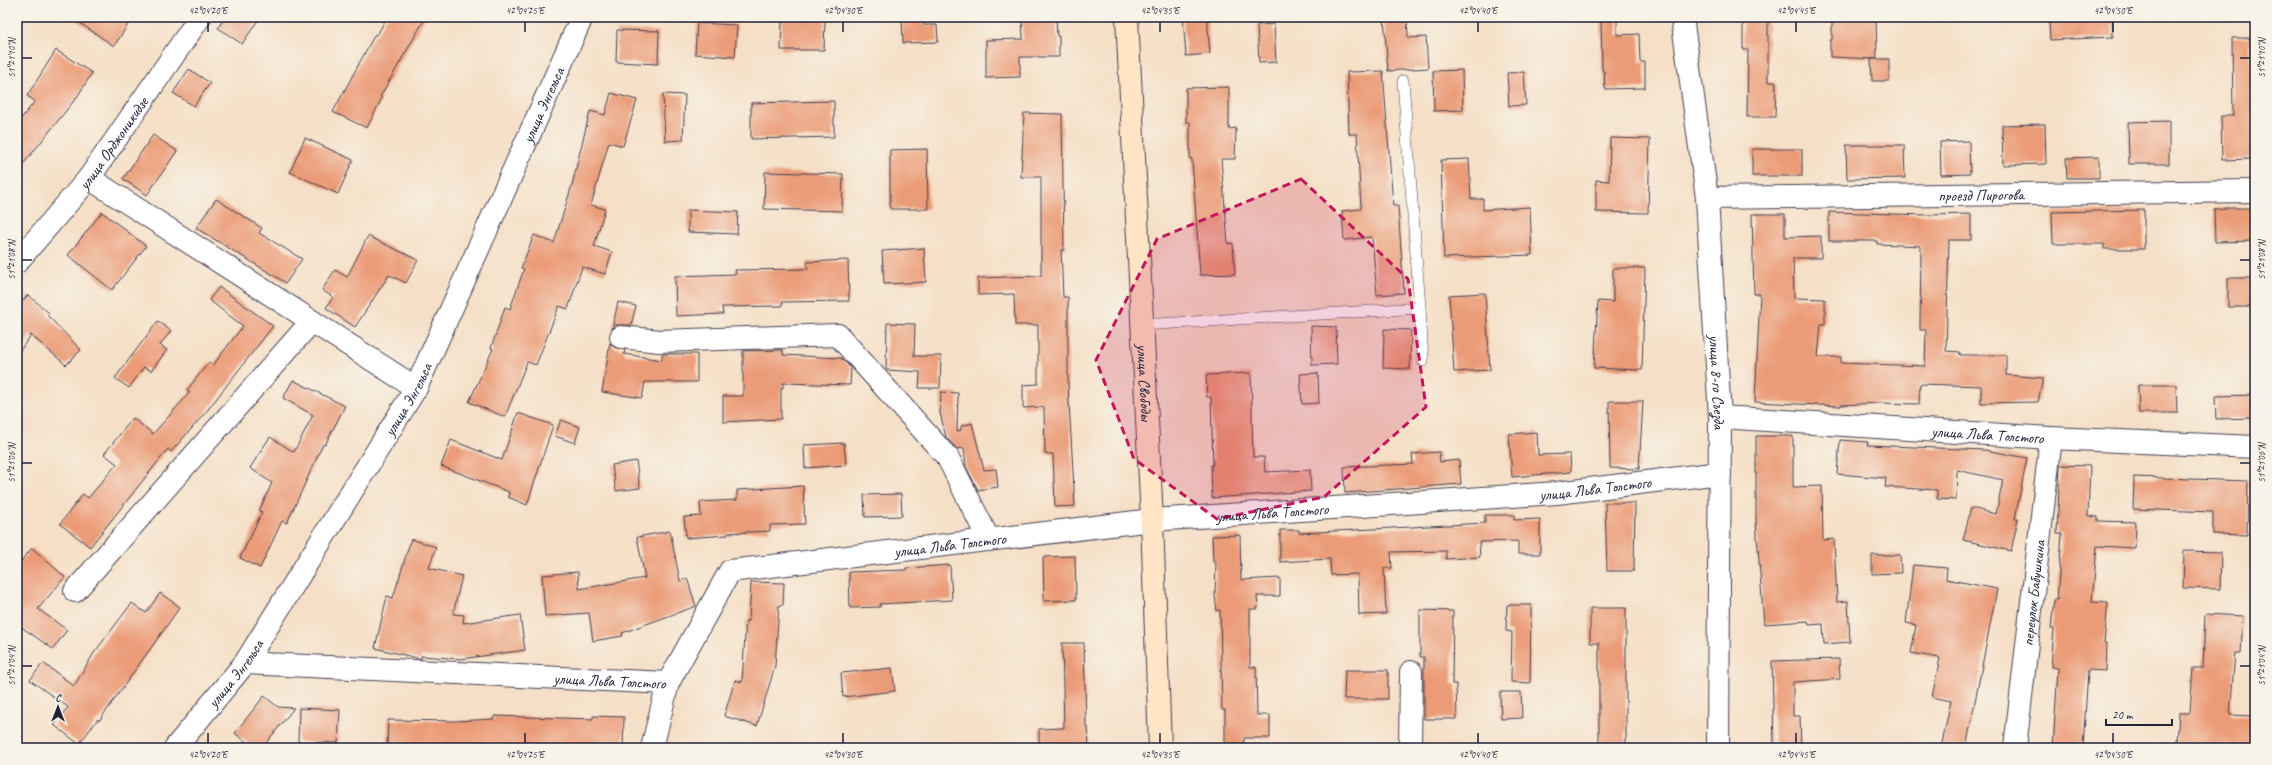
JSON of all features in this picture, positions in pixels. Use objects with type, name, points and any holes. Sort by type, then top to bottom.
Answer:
[{"type":"street","name":"улица Орджоникидзе","points":[[17,262],[89,178],[200,17]]},
{"type":"street","name":"улица Энгельса","points":[[175,748],[245,663],[416,388],[582,17]]},
{"type":"street","name":"улица Свободы","points":[[1127,17],[1152,520],[1160,748]]},
{"type":"street","name":"улица 8-го Съезда","points":[[1682,17],[1707,198],[1720,417],[1718,748]]},
{"type":"street","points":[[89,178],[416,388]]},
{"type":"street","name":"проезд Пирогова","points":[[1707,198],[2255,191]]},
{"type":"street","points":[[75,591],[312,321]]},
{"type":"street","points":[[621,338],[660,342],[838,335],[948,458],[989,540]]},
{"type":"street","name":"улица Льва Толстого","points":[[1720,417],[2051,438],[2255,446]]},
{"type":"street","name":"переулок Бабушкина","points":[[2015,748],[2051,438]]},
{"type":"street","name":"улица Льва Толстого","points":[[245,663],[668,683],[730,571],[1152,520],[1557,493],[1720,473]]},
{"type":"street","points":[[1410,748],[1411,672]]},
{"type":"street","points":[[652,748],[668,683]]},
{"type":"lane","points":[[1403,81],[1423,361]]},
{"type":"lane","points":[[1142,325],[1420,308]]},
{"type":"highlighted area","points":[[1301,179],[1408,279],[1426,407],[1324,497],[1217,519],[1134,459],[1096,360],[1157,239]]},
{"type":"building","points":[[71,17],[133,17],[114,46]]},
{"type":"building","points":[[225,17],[260,17],[242,44],[218,28]]},
{"type":"building","points":[[387,17],[426,17],[380,97],[382,98],[367,128],[333,112],[375,34],[377,35]]},
{"type":"building","points":[[902,17],[924,17],[924,25],[937,25],[938,42],[903,43]]},
{"type":"building","points":[[1022,17],[1056,17],[1057,36],[1059,36],[1059,57],[1020,57],[1020,77],[986,78],[986,40],[1023,39]]},
{"type":"building","points":[[1183,17],[1207,17],[1210,54],[1186,56]]},
{"type":"building","points":[[1384,17],[1407,17],[1408,38],[1426,37],[1428,68],[1388,71]]},
{"type":"building","points":[[1601,17],[1617,17],[1617,35],[1639,34],[1640,62],[1645,62],[1645,88],[1605,89],[1604,71],[1602,71]]},
{"type":"building","points":[[1743,17],[1768,17],[1768,82],[1776,82],[1775,117],[1747,117],[1748,49],[1743,49]]},
{"type":"building","points":[[1832,17],[1876,17],[1877,59],[1830,57]]},
{"type":"building","points":[[2081,17],[2112,17],[2113,37],[2050,40],[2049,23],[2081,21]]},
{"type":"building","points":[[782,19],[825,19],[824,50],[781,50]]},
{"type":"building","points":[[697,23],[737,25],[735,57],[695,54]]},
{"type":"building","points":[[1274,24],[1276,62],[1259,63],[1257,25]]},
{"type":"building","points":[[617,30],[659,31],[658,64],[616,62]]},
{"type":"building","points":[[2232,38],[2250,38],[2254,159],[2222,160],[2221,116],[2233,116]]},
{"type":"building","points":[[56,50],[92,73],[77,97],[17,172],[17,124],[35,101],[27,96]]},
{"type":"building","points":[[1871,59],[1889,59],[1889,81],[1872,81]]},
{"type":"building","points":[[189,69],[210,83],[194,106],[173,93]]},
{"type":"building","points":[[1462,70],[1463,110],[1434,111],[1433,71]]},
{"type":"building","points":[[1383,71],[1393,206],[1398,206],[1404,293],[1377,295],[1372,237],[1344,240],[1342,211],[1361,209],[1357,134],[1349,134],[1347,72]]},
{"type":"building","points":[[1524,72],[1526,105],[1509,106],[1507,73]]},
{"type":"building","points":[[1229,87],[1229,129],[1236,128],[1235,159],[1221,159],[1228,244],[1233,243],[1235,274],[1200,275],[1192,159],[1190,159],[1190,122],[1186,122],[1186,88]]},
{"type":"building","points":[[611,93],[637,100],[623,146],[609,142],[591,205],[605,209],[594,246],[612,252],[605,274],[582,267],[568,309],[559,306],[536,365],[527,362],[505,417],[469,402],[493,349],[491,348],[505,307],[510,309],[524,269],[521,268],[534,235],[554,243],[572,185],[590,111],[605,115]]},
{"type":"building","points":[[663,94],[685,95],[683,140],[665,141]]},
{"type":"building","points":[[834,101],[834,137],[751,139],[751,103]]},
{"type":"building","points":[[1024,113],[1062,114],[1064,250],[1061,250],[1063,297],[1068,297],[1068,384],[1075,506],[1055,507],[1053,454],[1045,454],[1044,407],[1023,408],[1023,385],[1038,384],[1038,325],[1015,325],[1014,294],[978,295],[978,278],[1041,276],[1041,177],[1021,177]]},
{"type":"building","points":[[2169,121],[2169,164],[2129,164],[2128,122]]},
{"type":"building","points":[[2045,124],[2046,164],[2003,165],[2002,125]]},
{"type":"building","points":[[153,135],[177,151],[147,195],[123,179]]},
{"type":"building","points":[[305,138],[353,160],[338,194],[290,172]]},
{"type":"building","points":[[1610,138],[1650,139],[1648,213],[1596,212],[1596,180],[1609,181]]},
{"type":"building","points":[[1969,141],[1970,174],[1941,175],[1940,142]]},
{"type":"building","points":[[1846,145],[1904,145],[1905,178],[1847,179]]},
{"type":"building","points":[[927,149],[928,209],[890,209],[890,150]]},
{"type":"building","points":[[1752,149],[1802,149],[1802,176],[1752,176]]},
{"type":"building","points":[[2099,157],[2099,178],[2067,178],[2066,158]]},
{"type":"building","points":[[1469,159],[1471,199],[1483,199],[1483,210],[1530,207],[1532,255],[1444,258],[1441,160]]},
{"type":"building","points":[[765,172],[843,174],[842,211],[764,209]]},
{"type":"building","points":[[216,199],[262,228],[259,233],[302,259],[286,283],[196,228]]},
{"type":"building","points":[[2255,208],[2255,241],[2215,242],[2214,209]]},
{"type":"building","points":[[688,210],[738,212],[737,234],[688,232]]},
{"type":"building","points":[[2144,210],[2144,249],[2104,249],[2104,244],[2053,244],[2052,212]]},
{"type":"building","points":[[102,212],[146,246],[112,290],[68,255]]},
{"type":"building","points":[[1829,212],[1927,215],[1971,214],[1971,240],[1949,240],[1946,351],[1960,352],[1960,355],[2006,355],[2006,375],[2043,378],[2038,402],[1981,403],[1981,386],[1920,384],[1919,404],[1878,403],[1841,406],[1755,402],[1760,294],[1754,294],[1752,214],[1785,214],[1785,237],[1821,236],[1821,258],[1793,258],[1794,298],[1825,299],[1825,324],[1821,324],[1818,357],[1841,357],[1841,363],[1925,366],[1926,330],[1920,330],[1921,246],[1877,244],[1877,241],[1829,241]]},
{"type":"building","points":[[368,236],[418,260],[406,283],[389,275],[355,327],[326,308],[333,297],[322,290],[335,270],[347,277]]},
{"type":"building","points":[[924,248],[926,282],[884,284],[882,251]]},
{"type":"building","points":[[848,260],[849,301],[782,302],[782,306],[722,307],[723,314],[676,316],[675,276],[736,274],[735,270],[808,269],[807,262]]},
{"type":"building","points":[[1613,268],[1645,268],[1642,370],[1594,368],[1598,301],[1613,302]]},
{"type":"building","points":[[2228,278],[2255,278],[2255,307],[2228,307]]},
{"type":"building","points":[[219,287],[273,326],[206,412],[171,452],[168,449],[90,547],[60,524],[83,494],[88,498],[117,464],[104,454],[133,418],[153,434],[190,392],[187,390],[209,362],[213,365],[243,326],[209,300]]},
{"type":"building","points":[[1485,293],[1490,370],[1454,372],[1449,295]]},
{"type":"building","points":[[28,295],[49,313],[47,315],[81,350],[66,365],[31,335],[17,355],[17,307]]},
{"type":"building","points":[[618,302],[636,306],[631,325],[616,325],[612,329]]},
{"type":"building","points":[[158,321],[171,331],[160,345],[167,350],[151,371],[144,367],[129,388],[115,378]]},
{"type":"building","points":[[887,323],[915,324],[914,356],[941,356],[940,388],[919,388],[920,372],[886,370]]},
{"type":"building","points":[[1311,326],[1336,327],[1337,364],[1312,365]]},
{"type":"building","points":[[1384,329],[1411,330],[1410,369],[1383,368]]},
{"type":"building","points":[[610,343],[614,347],[625,350],[624,354],[662,360],[662,354],[697,354],[697,382],[645,382],[642,398],[602,392]]},
{"type":"building","points":[[783,350],[783,355],[841,358],[851,368],[850,385],[783,383],[783,388],[781,388],[781,419],[723,422],[723,396],[743,396],[743,351]]},
{"type":"building","points":[[1251,373],[1253,457],[1264,457],[1265,472],[1310,470],[1311,491],[1212,498],[1211,465],[1213,465],[1211,397],[1207,397],[1206,375]]},
{"type":"building","points":[[1318,373],[1319,403],[1302,404],[1300,374]]},
{"type":"building","points":[[293,380],[345,406],[325,445],[323,444],[287,523],[282,521],[260,568],[240,558],[262,512],[259,511],[272,483],[250,468],[270,437],[294,452],[313,415],[283,398]]},
{"type":"building","points":[[2138,385],[2176,385],[2177,413],[2139,413]]},
{"type":"building","points":[[941,392],[958,393],[957,431],[961,430],[961,426],[972,423],[984,470],[996,469],[998,487],[978,490],[966,467],[964,448],[957,449],[946,437],[940,413]]},
{"type":"building","points":[[2255,395],[2255,418],[2216,419],[2215,396]]},
{"type":"building","points":[[1609,401],[1643,401],[1639,469],[1610,468]]},
{"type":"building","points":[[518,413],[553,425],[527,505],[508,497],[509,492],[441,466],[451,440],[502,460]]},
{"type":"building","points":[[561,420],[580,427],[575,443],[555,436]]},
{"type":"building","points":[[1537,432],[1538,455],[1570,454],[1571,472],[1512,477],[1509,434]]},
{"type":"building","points":[[1756,436],[1793,436],[1793,487],[1822,486],[1823,540],[1834,539],[1837,602],[1848,601],[1850,642],[1824,644],[1823,624],[1809,625],[1808,621],[1764,624],[1756,523]]},
{"type":"building","points":[[1840,440],[1868,442],[1867,445],[1985,450],[2027,458],[2015,519],[2018,519],[2011,551],[1963,540],[1971,508],[1996,514],[2003,480],[1957,470],[1956,500],[1937,499],[1937,490],[1885,487],[1886,478],[1837,474]]},
{"type":"building","points":[[844,443],[846,465],[805,468],[804,445]]},
{"type":"building","points":[[1439,452],[1440,462],[1459,460],[1461,484],[1345,493],[1344,467],[1413,464],[1412,454]]},
{"type":"building","points":[[636,461],[640,488],[616,491],[612,465]]},
{"type":"building","points":[[2060,465],[2090,466],[2088,516],[2098,517],[2098,521],[2136,522],[2135,548],[2097,546],[2092,602],[2108,603],[2104,643],[2107,643],[2106,671],[2088,670],[2083,748],[2053,748],[2058,668],[2051,667],[2054,629],[2051,629],[2054,599],[2057,600],[2062,534],[2057,534]]},
{"type":"building","points":[[2134,477],[2248,481],[2247,535],[2213,534],[2213,512],[2133,509]]},
{"type":"building","points":[[803,486],[805,524],[770,525],[770,531],[728,533],[728,535],[686,538],[684,517],[701,516],[700,502],[737,500],[737,490]]},
{"type":"building","points":[[901,494],[902,516],[865,517],[864,495]]},
{"type":"building","points":[[1605,503],[1635,503],[1634,571],[1607,571]]},
{"type":"building","points":[[1485,515],[1514,515],[1514,520],[1540,519],[1540,554],[1518,554],[1518,541],[1479,542],[1480,557],[1446,559],[1446,551],[1391,552],[1392,568],[1384,568],[1386,614],[1359,615],[1358,574],[1331,575],[1330,559],[1280,562],[1280,530],[1299,530],[1299,533],[1485,523]]},
{"type":"building","points":[[670,531],[680,581],[687,578],[696,606],[622,633],[623,636],[593,641],[589,613],[545,616],[542,575],[578,572],[579,589],[645,578],[637,537]]},
{"type":"building","points":[[1240,535],[1241,580],[1280,578],[1280,596],[1257,596],[1258,609],[1250,609],[1250,667],[1256,667],[1257,715],[1270,715],[1270,738],[1244,738],[1244,748],[1225,748],[1225,710],[1222,710],[1220,610],[1217,611],[1215,596],[1216,562],[1213,562],[1212,536]]},
{"type":"building","points":[[411,539],[436,547],[429,568],[462,576],[453,614],[464,615],[463,623],[520,615],[525,650],[461,659],[421,656],[421,659],[375,648],[387,596],[393,598]]},
{"type":"building","points":[[32,548],[65,577],[38,609],[67,630],[53,649],[17,624],[17,566]]},
{"type":"building","points":[[2184,551],[2221,552],[2220,589],[2183,588]]},
{"type":"building","points":[[1872,555],[1900,555],[1901,573],[1872,574]]},
{"type":"building","points":[[1075,556],[1076,600],[1044,601],[1043,557]]},
{"type":"building","points":[[950,565],[952,600],[880,604],[880,607],[850,608],[849,572],[906,570],[906,568]]},
{"type":"building","points":[[1913,565],[1947,568],[1946,579],[1997,589],[1966,748],[1941,748],[1951,701],[1932,697],[1940,658],[1911,653],[1916,625],[1906,623]]},
{"type":"building","points":[[751,582],[784,583],[783,605],[779,605],[775,666],[757,726],[724,716],[735,680],[742,682],[746,620],[749,621]]},
{"type":"building","points":[[160,593],[180,607],[99,721],[98,719],[79,744],[54,725],[68,707],[30,680],[43,663],[74,686],[94,653],[132,603],[146,613]]},
{"type":"building","points":[[1507,605],[1531,605],[1530,683],[1511,682],[1512,632],[1506,631]]},
{"type":"building","points":[[1590,608],[1626,608],[1626,748],[1599,748],[1599,643],[1590,643]]},
{"type":"building","points":[[1420,610],[1453,611],[1452,684],[1456,684],[1457,719],[1424,719],[1424,657],[1420,657]]},
{"type":"building","points":[[2205,614],[2243,616],[2241,653],[2235,653],[2230,715],[2255,716],[2255,748],[2177,743],[2179,713],[2190,713],[2193,668],[2203,668]]},
{"type":"building","points":[[1062,643],[1084,643],[1086,727],[1088,727],[1089,748],[1039,748],[1039,729],[1064,728]]},
{"type":"building","points":[[1839,659],[1840,679],[1793,682],[1793,716],[1800,716],[1801,748],[1774,748],[1772,661]]},
{"type":"building","points":[[892,668],[895,691],[843,697],[841,673]]},
{"type":"building","points":[[1345,670],[1388,670],[1388,699],[1344,699]]},
{"type":"building","points":[[1500,692],[1521,692],[1522,718],[1501,719]]},
{"type":"building","points":[[264,696],[278,707],[294,708],[262,748],[254,748],[235,733]]},
{"type":"building","points":[[299,708],[340,710],[338,743],[298,742]]},
{"type":"building","points":[[494,716],[593,719],[593,716],[624,717],[623,748],[387,748],[388,720],[457,721],[494,719]]}]
